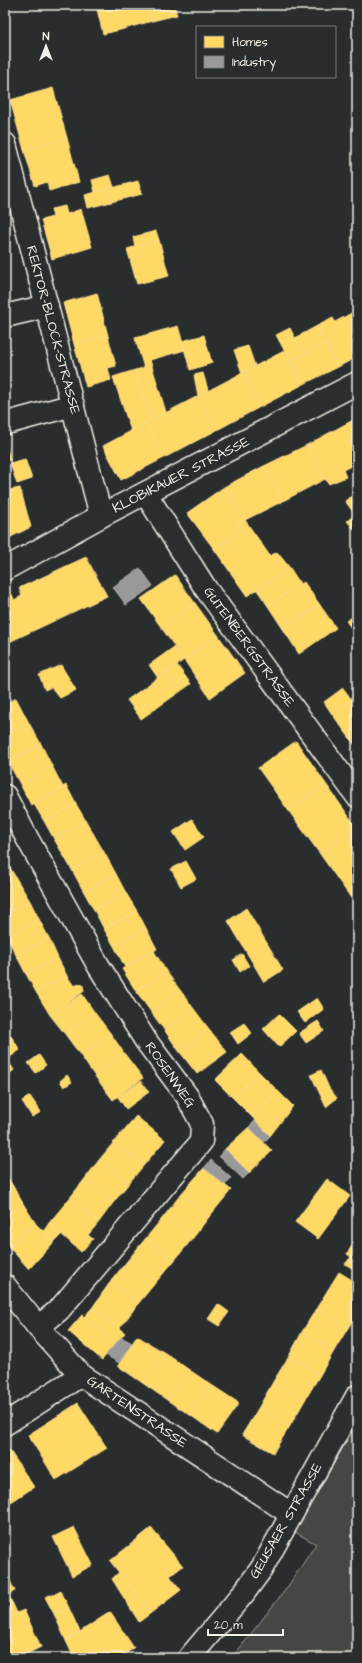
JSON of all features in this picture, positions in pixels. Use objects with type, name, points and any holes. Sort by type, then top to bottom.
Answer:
[{"type":"street","name":"REKTOR-BLOCK-STRASSE","points":[[5,144],[102,516]]},
{"type":"street","points":[[5,316],[47,306]]},
{"type":"street","name":"KLOBIKAUER STRASSE","points":[[5,569],[102,516],[357,383]]},
{"type":"street","points":[[5,422],[7,423],[73,405]]},
{"type":"street","name":"GUTENBERGSTRASSE","points":[[146,494],[206,589],[357,796]]},
{"type":"street","name":"ROSENWEG","points":[[5,796],[98,965],[146,1041],[187,1096],[202,1124],[201,1142],[59,1310],[38,1327]]},
{"type":"street","name":"GARTENSTRASSE","points":[[5,1286],[38,1327],[81,1375],[291,1514]]},
{"type":"street","points":[[5,1424],[81,1375]]},
{"type":"street","name":"GEUSAER STRASSE","points":[[189,1658],[262,1568],[357,1396]]},
{"type":"shaded area","points":[[357,1423],[357,1658],[232,1658],[286,1589],[316,1544],[295,1532]]},
{"type":"building: Homes","points":[[96,5],[114,5],[120,30],[103,34]]},
{"type":"building: Homes","points":[[114,5],[147,5],[152,21],[120,30]]},
{"type":"building: Homes","points":[[147,5],[174,5],[177,15],[152,21]]},
{"type":"building: Homes","points":[[53,88],[67,138],[24,150],[10,100]]},
{"type":"building: Homes","points":[[67,138],[79,182],[49,191],[47,182],[35,186],[24,150]]},
{"type":"building: Homes","points":[[110,175],[114,187],[95,192],[92,180]]},
{"type":"building: Homes","points":[[138,181],[142,194],[111,202],[108,189]]},
{"type":"building: Homes","points":[[108,189],[111,202],[88,208],[85,195]]},
{"type":"building: Homes","points":[[65,206],[67,214],[81,209],[92,247],[52,259],[41,220],[53,217],[51,209]]},
{"type":"building: Homes","points":[[156,231],[159,240],[135,247],[133,237]]},
{"type":"building: Homes","points":[[159,240],[169,276],[137,284],[127,249]]},
{"type":"building: Homes","points":[[97,293],[108,336],[74,344],[63,303]]},
{"type":"building: Homes","points":[[357,310],[357,357],[338,367],[317,326],[333,318],[335,322]]},
{"type":"building: Homes","points":[[178,326],[185,350],[150,360],[166,412],[151,420],[135,370],[144,368],[135,338]]},
{"type":"building: Homes","points":[[317,326],[325,343],[303,354],[295,338]]},
{"type":"building: Homes","points":[[290,328],[303,354],[290,361],[276,335]]},
{"type":"building: Homes","points":[[204,335],[212,363],[190,370],[182,341]]},
{"type":"building: Homes","points":[[108,336],[116,366],[108,368],[111,380],[86,387],[74,344]]},
{"type":"building: Homes","points":[[325,343],[338,367],[302,385],[290,361]]},
{"type":"building: Homes","points":[[248,346],[255,366],[242,373],[234,350]]},
{"type":"building: Homes","points":[[284,351],[302,385],[260,407],[242,373]]},
{"type":"building: Homes","points":[[135,370],[151,420],[131,431],[113,377]]},
{"type":"building: Homes","points":[[203,373],[208,390],[198,396],[194,375]]},
{"type":"building: Homes","points":[[242,373],[260,407],[217,430],[198,396]]},
{"type":"building: Homes","points":[[198,396],[217,430],[164,458],[146,423]]},
{"type":"building: Homes","points":[[357,418],[357,454],[342,426]]},
{"type":"building: Homes","points":[[146,423],[164,458],[121,480],[103,446]]},
{"type":"building: Homes","points":[[342,426],[357,454],[357,463],[343,470],[346,477],[329,484],[307,445]]},
{"type":"building: Homes","points":[[5,440],[10,460],[5,461]]},
{"type":"building: Homes","points":[[307,445],[325,479],[283,501],[264,466]]},
{"type":"building: Homes","points":[[25,459],[32,479],[17,484],[10,463]]},
{"type":"building: Homes","points":[[264,466],[283,501],[245,520],[224,487]]},
{"type":"building: Homes","points":[[224,487],[245,520],[238,524],[242,531],[214,549],[187,513]]},
{"type":"building: Homes","points":[[20,488],[31,527],[5,540],[5,495]]},
{"type":"building: Homes","points":[[20,488],[5,495],[5,491]]},
{"type":"building: Homes","points":[[356,493],[357,510],[354,513],[345,501]]},
{"type":"building: Homes","points":[[355,515],[357,518],[357,533],[347,521]]},
{"type":"building: Homes","points":[[245,520],[270,556],[277,552],[290,568],[247,596],[214,549],[242,531],[238,524]]},
{"type":"building: Homes","points":[[86,557],[107,596],[5,644],[5,598],[12,594],[14,600],[22,596],[19,588]]},
{"type":"building: Homes","points":[[290,568],[301,585],[268,606],[257,590]]},
{"type":"building: Homes","points":[[175,575],[195,603],[161,627],[141,599]]},
{"type":"building: Homes","points":[[304,582],[320,605],[283,629],[268,606]]},
{"type":"building: Homes","points":[[195,603],[218,635],[184,660],[161,627]]},
{"type":"building: Homes","points":[[320,605],[336,628],[299,654],[283,629]]},
{"type":"building: Homes","points":[[357,614],[357,636],[346,621]]},
{"type":"building: Homes","points":[[218,635],[245,673],[210,698],[184,660]]},
{"type":"building: Homes","points":[[174,647],[184,660],[158,678],[149,665]]},
{"type":"building: Homes","points":[[61,665],[76,690],[60,698],[51,687],[45,690],[39,675]]},
{"type":"building: Homes","points":[[177,665],[191,684],[181,691],[167,671]]},
{"type":"building: Homes","points":[[167,671],[181,691],[141,719],[127,700]]},
{"type":"building: Homes","points":[[343,688],[352,700],[332,714],[324,702]]},
{"type":"building: Homes","points":[[357,696],[357,748],[332,714]]},
{"type":"building: Homes","points":[[16,698],[29,723],[5,736],[5,704]]},
{"type":"building: Homes","points":[[29,723],[41,744],[8,762],[5,756],[5,736]]},
{"type":"building: Homes","points":[[296,741],[326,784],[288,810],[258,768]]},
{"type":"building: Homes","points":[[41,744],[52,766],[20,784],[8,762]]},
{"type":"building: Homes","points":[[52,766],[63,787],[31,805],[20,784]]},
{"type":"building: Homes","points":[[326,784],[357,828],[320,854],[288,810]]},
{"type":"building: Homes","points":[[66,785],[76,804],[44,821],[34,804]]},
{"type":"building: Homes","points":[[76,804],[86,821],[54,839],[44,821]]},
{"type":"building: Homes","points":[[192,819],[204,837],[185,850],[173,832]]},
{"type":"building: Homes","points":[[86,821],[104,852],[72,870],[54,839]]},
{"type":"building: Homes","points":[[357,828],[357,893],[351,898],[320,854]]},
{"type":"building: Homes","points":[[104,852],[116,874],[84,892],[72,870]]},
{"type":"building: Homes","points":[[5,859],[9,866],[5,868]]},
{"type":"building: Homes","points":[[186,861],[196,879],[181,887],[171,869]]},
{"type":"building: Homes","points":[[9,866],[19,883],[5,891],[5,868]]},
{"type":"building: Homes","points":[[116,874],[126,893],[94,910],[84,892]]},
{"type":"building: Homes","points":[[19,883],[30,901],[5,915],[5,891]]},
{"type":"building: Homes","points":[[126,893],[137,911],[104,929],[94,910]]},
{"type":"building: Homes","points":[[357,893],[357,906],[351,898]]},
{"type":"building: Homes","points":[[30,901],[39,919],[7,937],[5,934],[5,915]]},
{"type":"building: Homes","points":[[246,908],[283,970],[264,982],[228,921]]},
{"type":"building: Homes","points":[[137,911],[146,928],[114,946],[104,929]]},
{"type":"building: Homes","points":[[39,919],[49,938],[16,955],[7,937]]},
{"type":"building: Homes","points":[[146,928],[157,949],[125,967],[114,946]]},
{"type":"building: Homes","points":[[49,938],[58,958],[26,974],[16,955]]},
{"type":"building: Homes","points":[[154,951],[166,971],[136,991],[122,969]]},
{"type":"building: Homes","points":[[242,954],[249,966],[240,972],[233,960]]},
{"type":"building: Homes","points":[[58,958],[67,976],[36,992],[26,974]]},
{"type":"building: Homes","points":[[166,971],[180,990],[151,1012],[136,991]]},
{"type":"building: Homes","points":[[67,976],[74,986],[79,984],[83,985],[84,991],[50,1015],[36,992]]},
{"type":"building: Homes","points":[[180,990],[194,1009],[165,1031],[151,1012]]},
{"type":"building: Homes","points":[[82,994],[95,1013],[65,1034],[50,1015]]},
{"type":"building: Homes","points":[[317,998],[324,1009],[305,1023],[297,1012]]},
{"type":"building: Homes","points":[[194,1009],[209,1029],[179,1051],[165,1031]]},
{"type":"building: Homes","points":[[95,1013],[111,1034],[81,1056],[65,1034]]},
{"type":"building: Homes","points":[[279,1014],[296,1031],[279,1047],[263,1029]]},
{"type":"building: Homes","points":[[318,1021],[324,1031],[306,1043],[299,1033]]},
{"type":"building: Homes","points":[[244,1023],[252,1033],[238,1044],[230,1032]]},
{"type":"building: Homes","points":[[209,1029],[227,1052],[197,1074],[179,1051]]},
{"type":"building: Homes","points":[[111,1034],[124,1053],[94,1075],[81,1056]]},
{"type":"building: Homes","points":[[11,1036],[20,1050],[10,1057],[5,1049],[5,1040]]},
{"type":"building: Homes","points":[[124,1053],[143,1078],[113,1100],[94,1075]]},
{"type":"building: Homes","points":[[242,1054],[260,1073],[233,1098],[215,1080]]},
{"type":"building: Homes","points":[[39,1055],[46,1065],[36,1073],[28,1063]]},
{"type":"building: Homes","points":[[8,1061],[14,1070],[8,1075],[5,1071],[5,1062]]},
{"type":"building: Homes","points":[[321,1070],[329,1088],[337,1098],[326,1107],[311,1075]]},
{"type":"building: Homes","points":[[260,1073],[278,1091],[252,1117],[233,1098]]},
{"type":"building: Homes","points":[[67,1075],[72,1082],[64,1087],[60,1081]]},
{"type":"building: Homes","points":[[141,1081],[149,1092],[126,1109],[118,1097]]},
{"type":"building: Homes","points":[[278,1091],[293,1106],[270,1136],[252,1117]]},
{"type":"building: Homes","points":[[30,1096],[41,1112],[32,1117],[22,1101]]},
{"type":"building: Homes","points":[[136,1116],[165,1140],[144,1165],[114,1142]]},
{"type":"building: Homes","points":[[249,1127],[272,1151],[249,1173],[225,1149]]},
{"type":"building: Homes","points":[[114,1142],[144,1165],[129,1183],[99,1160]]},
{"type":"building: Homes","points":[[99,1160],[129,1183],[113,1203],[84,1180]]},
{"type":"building: Homes","points":[[204,1168],[231,1190],[209,1217],[181,1194]]},
{"type":"building: Homes","points":[[5,1173],[13,1186],[5,1190]]},
{"type":"building: Homes","points":[[327,1179],[350,1196],[318,1239],[295,1222]]},
{"type":"building: Homes","points":[[84,1180],[113,1203],[99,1222],[69,1199]]},
{"type":"building: Homes","points":[[13,1186],[24,1205],[5,1216],[5,1190]]},
{"type":"building: Homes","points":[[181,1194],[209,1217],[193,1238],[165,1215]]},
{"type":"building: Homes","points":[[69,1199],[99,1222],[88,1235],[93,1239],[81,1252],[49,1223]]},
{"type":"building: Homes","points":[[24,1205],[36,1224],[8,1246],[5,1241],[5,1216]]},
{"type":"building: Homes","points":[[165,1215],[193,1238],[174,1261],[146,1238]]},
{"type":"building: Homes","points":[[49,1223],[61,1235],[54,1242],[43,1232]]},
{"type":"building: Homes","points":[[36,1224],[54,1242],[29,1269],[8,1246]]},
{"type":"building: Homes","points":[[357,1237],[357,1271],[345,1264],[351,1257],[347,1254]]},
{"type":"building: Homes","points":[[146,1238],[174,1261],[156,1282],[128,1260]]},
{"type":"building: Homes","points":[[128,1260],[156,1282],[138,1304],[111,1281]]},
{"type":"building: Homes","points":[[339,1272],[357,1283],[357,1314],[348,1328],[316,1309]]},
{"type":"building: Homes","points":[[111,1281],[138,1304],[119,1329],[92,1308]]},
{"type":"building: Homes","points":[[218,1304],[229,1312],[219,1326],[208,1319]]},
{"type":"building: Homes","points":[[92,1308],[125,1333],[116,1343],[84,1317]]},
{"type":"building: Homes","points":[[316,1309],[348,1328],[334,1351],[302,1332]]},
{"type":"building: Homes","points":[[82,1315],[116,1343],[102,1360],[68,1331]]},
{"type":"building: Homes","points":[[302,1332],[334,1351],[320,1375],[289,1356]]},
{"type":"building: Homes","points":[[137,1336],[165,1353],[144,1384],[118,1366]]},
{"type":"building: Homes","points":[[165,1353],[188,1369],[167,1400],[144,1384]]},
{"type":"building: Homes","points":[[289,1356],[320,1375],[305,1400],[273,1382]]},
{"type":"building: Homes","points":[[188,1369],[210,1384],[190,1415],[167,1400]]},
{"type":"building: Homes","points":[[273,1382],[305,1400],[290,1426],[259,1407]]},
{"type":"building: Homes","points":[[210,1384],[239,1403],[217,1434],[190,1415]]},
{"type":"building: Homes","points":[[78,1403],[107,1448],[56,1480],[28,1435]]},
{"type":"building: Homes","points":[[259,1407],[290,1426],[273,1453],[242,1435]]},
{"type":"building: Homes","points":[[6,1445],[34,1487],[5,1506],[5,1446]]},
{"type":"building: Homes","points":[[74,1527],[93,1565],[72,1576],[53,1537]]},
{"type":"building: Homes","points":[[151,1528],[183,1566],[170,1576],[181,1590],[151,1613],[110,1561]]},
{"type":"building: Homes","points":[[5,1571],[15,1591],[5,1596]]},
{"type":"building: Homes","points":[[119,1572],[151,1613],[139,1622],[112,1579]]},
{"type":"building: Homes","points":[[61,1591],[69,1608],[54,1614],[45,1597]]},
{"type":"building: Homes","points":[[8,1595],[13,1604],[5,1608],[5,1596]]},
{"type":"building: Homes","points":[[13,1604],[17,1613],[5,1618],[5,1608]]},
{"type":"building: Homes","points":[[69,1608],[80,1632],[66,1641],[54,1614]]},
{"type":"building: Homes","points":[[24,1610],[41,1647],[18,1658],[5,1658],[5,1618]]},
{"type":"building: Homes","points":[[110,1612],[134,1648],[119,1658],[74,1658],[66,1641]]},
{"type":"building: Industry","points":[[140,568],[153,586],[126,605],[113,587]]},
{"type":"building: Industry","points":[[255,1121],[270,1136],[264,1142],[249,1127]]},
{"type":"building: Industry","points":[[225,1149],[249,1173],[243,1179],[219,1156]]},
{"type":"building: Industry","points":[[211,1160],[231,1178],[225,1185],[204,1168]]},
{"type":"building: Industry","points":[[121,1337],[132,1343],[119,1363],[106,1355]]}]
